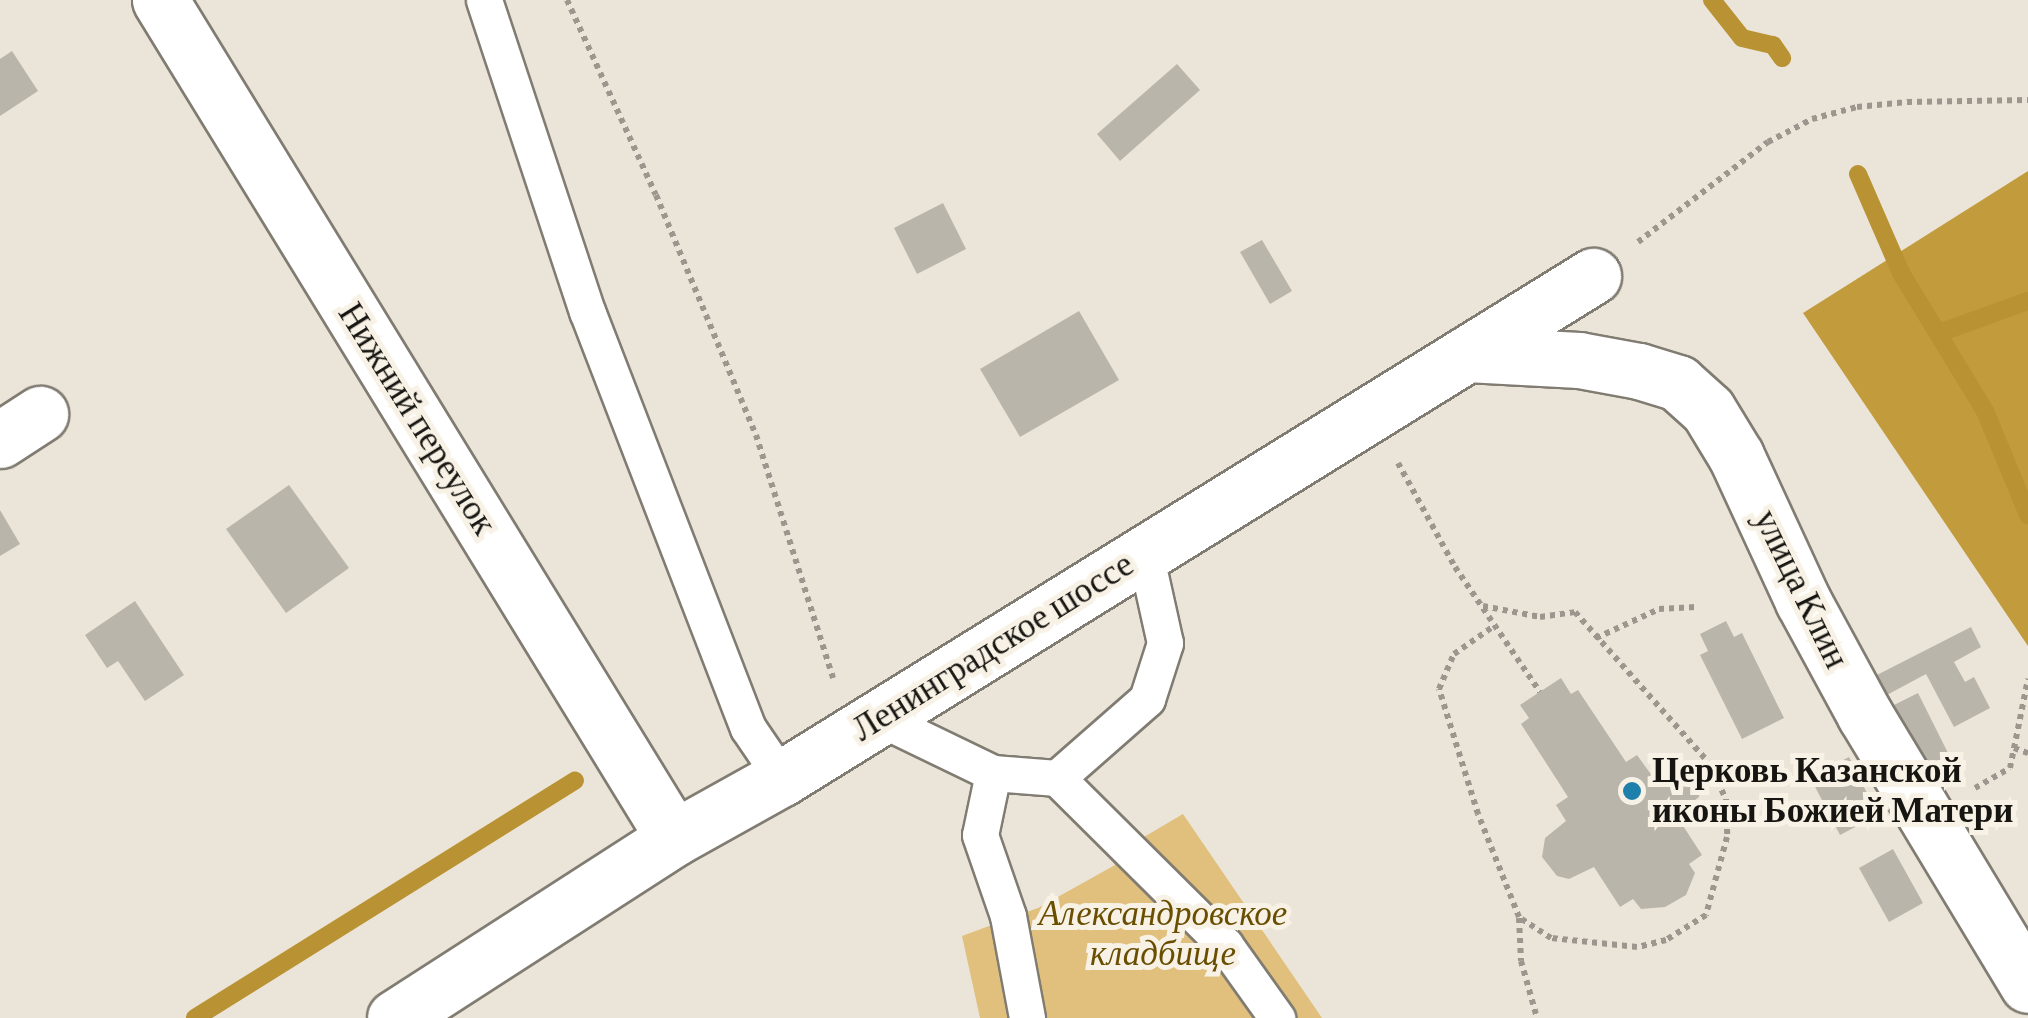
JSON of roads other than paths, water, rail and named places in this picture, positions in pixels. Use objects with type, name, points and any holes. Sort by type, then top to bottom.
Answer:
[{"type":"street","name":"Нижний переулок","points":[[160,0],[674,838]]},
{"type":"street","name":"Ленинградское шоссе","points":[[394,1018],[674,838],[782,778],[1593,276]]},
{"type":"street","name":"улица Клин","points":[[1467,354],[1580,360],[1639,371],[1678,383],[1708,410],[1736,456],[1812,618],[2028,985]]},
{"type":"lane","points":[[484,0],[587,311],[748,728],[782,778]]},
{"type":"lane","points":[[1058,778],[1147,699],[1165,643],[1145,553]]},
{"type":"lane","points":[[865,726],[993,774],[1058,778],[1224,945],[1277,1018]]},
{"type":"lane","points":[[993,774],[980,835],[1008,916],[1027,1018]]},
{"type":"waterway","points":[[1712,0],[1742,38],[1773,45],[1782,58]]},
{"type":"waterway","points":[[1858,174],[1901,273],[1985,411],[2028,515]]},
{"type":"waterway","points":[[1939,333],[2028,301]]},
{"type":"waterway","points":[[195,1018],[575,781]]},
{"type":"place","name":"Церковь Казанской иконы Божией Матери","points":[[1632,791]]},
{"type":"park label","name":"Александровское кладбище","points":[[1163,934]]}]
